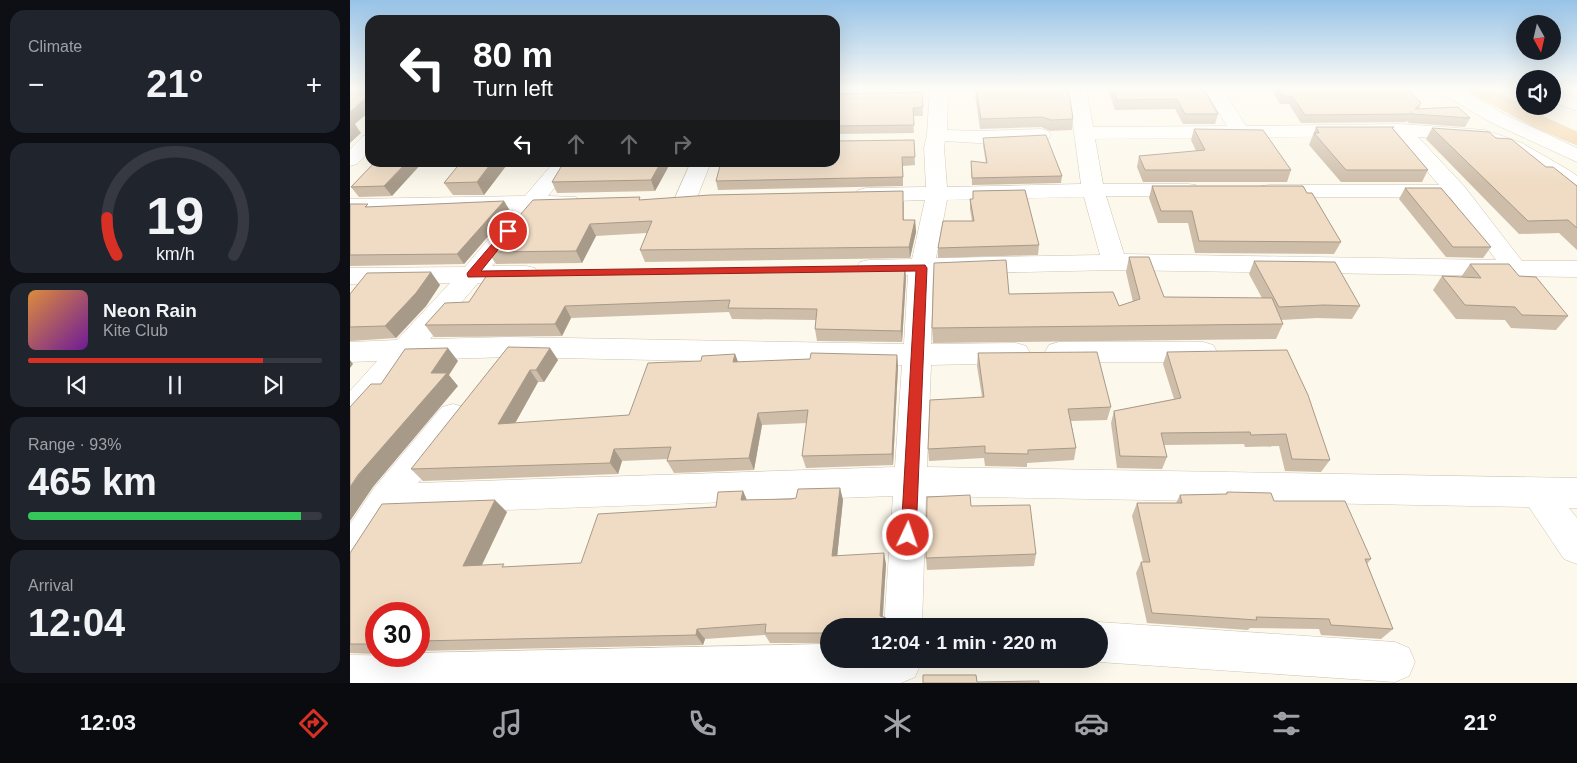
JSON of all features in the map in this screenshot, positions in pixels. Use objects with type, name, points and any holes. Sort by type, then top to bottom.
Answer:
[{"type":"highway","points":[[1535,120],[1577,139]]},
{"type":"street","points":[[904,618],[922,268],[937,193],[934,148],[929,139],[931,120]]},
{"type":"street","points":[[1082,120],[1093,190],[1114,262]]},
{"type":"street","points":[[1233,120],[1240,131]]},
{"type":"street","points":[[1501,120],[1577,156]]},
{"type":"street","points":[[1084,133],[1401,130],[1485,136],[1515,147],[1565,176],[1577,187]]},
{"type":"street","points":[[1401,130],[1456,191],[1515,268]]},
{"type":"street","points":[[929,139],[1041,135]]},
{"type":"street","points":[[357,159],[365,147]]},
{"type":"street","points":[[350,412],[472,274],[561,167]]},
{"type":"street","points":[[685,200],[699,167]]},
{"type":"street","points":[[850,195],[1093,190],[1211,190]]},
{"type":"street","points":[[1250,190],[1456,191]]},
{"type":"street","points":[[350,206],[590,202]]},
{"type":"street","points":[[852,269],[1114,262],[1577,269]]},
{"type":"street","points":[[350,276],[552,273]]},
{"type":"street","points":[[350,554],[386,499],[509,347]]},
{"type":"street","points":[[350,352],[509,347],[918,355],[1232,352]]},
{"type":"street","points":[[386,499],[911,480],[1577,493]]},
{"type":"street","points":[[1538,492],[1577,547]]},
{"type":"street","points":[[1108,643],[1395,662]]},
{"type":"street","points":[[350,675],[820,661]]},
{"type":"building","points":[[840,120],[914,120],[914,125],[840,126]]},
{"type":"building","points":[[1316,127],[1394,127],[1392,128],[1428,170],[1346,170],[1314,133],[1319,133]]},
{"type":"building","points":[[1432,128],[1489,132],[1496,138],[1511,139],[1546,167],[1553,167],[1577,186],[1577,228],[1568,220],[1528,221]]},
{"type":"building","points":[[1194,129],[1263,130],[1291,170],[1145,170],[1139,156],[1205,150]]},
{"type":"building","points":[[1046,135],[1062,176],[972,178],[971,161],[987,163],[983,138]]},
{"type":"building","points":[[914,140],[915,157],[902,157],[903,177],[716,181],[720,167],[840,167],[840,141]]},
{"type":"building","points":[[370,167],[402,167],[384,186],[351,187]]},
{"type":"building","points":[[457,167],[488,167],[477,182],[444,183]]},
{"type":"building","points":[[561,167],[658,167],[651,180],[552,182]]},
{"type":"building","points":[[1152,186],[1303,186],[1307,193],[1312,193],[1341,242],[1199,241],[1192,211],[1161,211]]},
{"type":"building","points":[[1405,188],[1441,188],[1491,247],[1453,247]]},
{"type":"building","points":[[1025,190],[1039,245],[938,248],[943,221],[974,221],[970,199],[973,199],[973,191]]},
{"type":"building","points":[[903,191],[903,220],[915,220],[909,247],[640,250],[652,221],[590,224],[576,251],[488,252],[533,200],[640,197],[639,200],[710,195]]},
{"type":"building","points":[[504,201],[457,254],[350,255],[350,204],[368,204],[365,207]]},
{"type":"building","points":[[1129,257],[1149,257],[1164,297],[1272,298],[1283,324],[932,328],[934,263],[1006,260],[1009,294],[1113,292],[1119,306],[1140,299]]},
{"type":"building","points":[[1254,261],[1335,262],[1360,306],[1279,307]]},
{"type":"building","points":[[1470,264],[1509,264],[1519,276],[1536,277],[1568,316],[1522,315],[1515,307],[1465,305],[1442,276],[1481,278]]},
{"type":"building","points":[[905,266],[901,331],[815,329],[817,309],[728,308],[730,300],[565,306],[555,324],[425,325],[445,303],[469,302],[489,272]]},
{"type":"building","points":[[431,272],[416,293],[385,326],[350,327],[350,294],[367,273]]},
{"type":"building","points":[[508,347],[550,348],[536,370],[530,370],[498,424],[629,415],[648,363],[701,361],[702,356],[735,354],[733,362],[810,359],[811,353],[897,355],[892,454],[802,456],[808,410],[758,413],[749,458],[667,461],[671,447],[614,449],[610,463],[411,469]]},
{"type":"building","points":[[448,348],[431,373],[447,373],[358,475],[350,487],[350,407],[371,384],[381,384],[405,349]]},
{"type":"building","points":[[1287,350],[1308,395],[1330,460],[1292,459],[1286,434],[1251,435],[1250,432],[1161,433],[1167,457],[1120,456],[1114,411],[1181,398],[1167,352]]},
{"type":"building","points":[[1097,352],[1111,407],[1068,409],[1076,448],[1028,450],[1028,454],[985,453],[985,446],[928,449],[930,400],[984,397],[978,353]]},
{"type":"building","points":[[840,488],[832,556],[884,553],[880,616],[886,618],[820,618],[820,633],[765,633],[766,624],[697,629],[696,635],[430,641],[430,602],[365,602],[365,644],[350,644],[350,553],[382,504],[495,500],[463,566],[504,564],[502,567],[581,563],[598,514],[716,507],[718,492],[743,491],[741,500],[791,499],[796,498],[798,489]]},
{"type":"building","points":[[1227,492],[1271,493],[1274,501],[1345,501],[1371,559],[1365,559],[1393,629],[1331,625],[1329,619],[1256,617],[1257,620],[1152,613],[1141,562],[1150,562],[1137,503],[1182,503],[1180,495],[1227,494]]},
{"type":"building","points":[[970,495],[971,506],[1030,505],[1036,554],[926,558],[927,497]]},
{"type":"building","points":[[923,675],[976,675],[977,682],[1039,681],[1039,683],[923,683]]},
{"type":"route","points":[[508,231],[472,274],[922,268],[908,535]]}]
